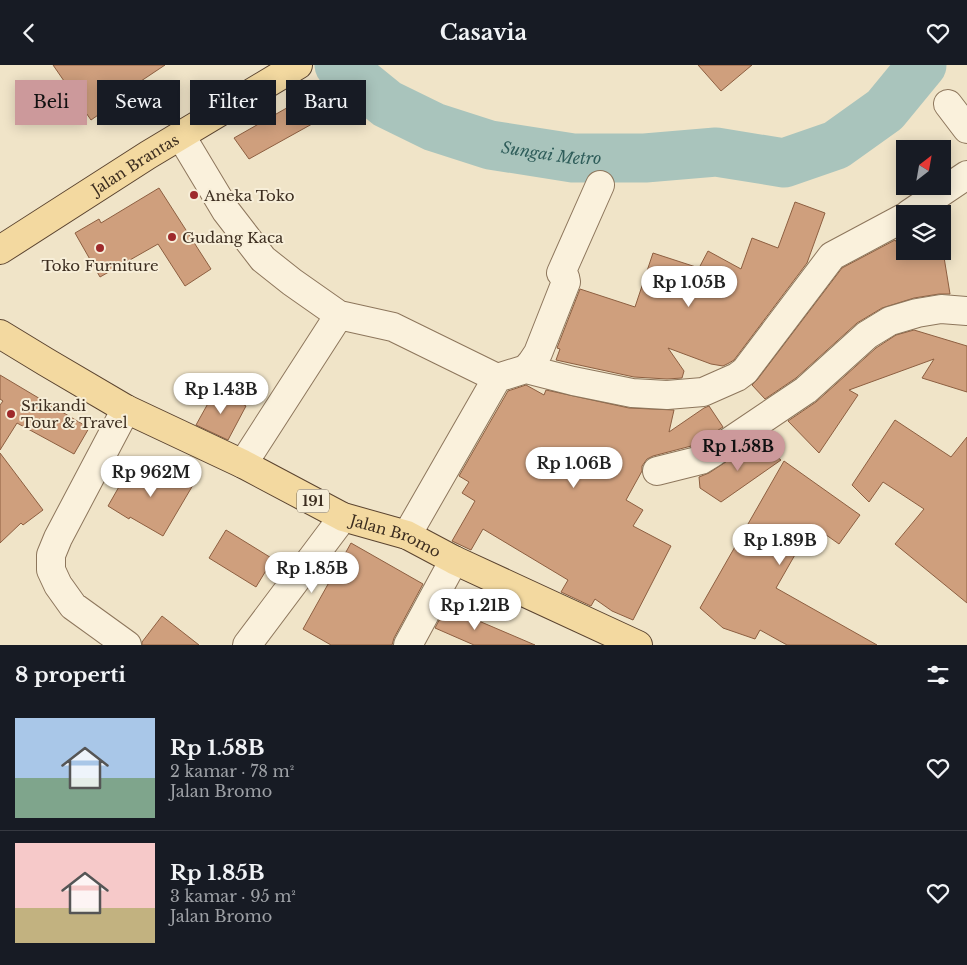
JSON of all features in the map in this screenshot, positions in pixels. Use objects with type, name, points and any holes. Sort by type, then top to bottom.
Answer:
[{"type":"main road","name":"Jalan Brantas","points":[[0,250],[148,155],[289,71]]},
{"type":"main road","points":[[0,269],[30,232]]},
{"type":"main road","name":"Jalan Bromo","points":[[0,334],[126,409],[243,463],[343,517],[407,535],[454,560],[638,645]]},
{"type":"street","points":[[948,104],[967,129]]},
{"type":"street","points":[[181,136],[226,211],[263,259],[292,282],[339,315],[393,327],[497,378]]},
{"type":"street","points":[[922,205],[967,175]]},
{"type":"street","points":[[526,369],[538,353],[566,282],[562,273],[600,185]]},
{"type":"street","points":[[407,535],[497,378],[526,369],[632,393],[667,395],[703,392],[737,377],[745,371],[832,256],[896,222]]},
{"type":"street","points":[[657,471],[701,460],[714,452],[806,390],[868,335],[890,321],[917,313],[941,309],[967,311]]},
{"type":"street","points":[[243,463],[339,315]]},
{"type":"street","points":[[126,409],[58,538],[51,555],[51,570],[58,585],[73,606],[127,645]]},
{"type":"street","points":[[247,645],[343,517]]},
{"type":"street","points":[[408,645],[454,560]]},
{"type":"building","points":[[53,65],[165,65],[142,80],[97,80],[97,116],[91,120],[87,114],[87,80],[63,80]]},
{"type":"building","points":[[698,65],[752,65],[721,91]]},
{"type":"building","points":[[286,108],[286,125],[310,125],[249,159],[234,138],[257,125],[276,125],[276,114]]},
{"type":"building","points":[[159,188],[211,269],[185,286],[158,244],[100,277],[75,233],[99,219],[101,223]]},
{"type":"building","points":[[795,202],[825,213],[807,263],[734,360],[723,366],[711,364],[668,348],[684,371],[682,378],[667,379],[634,377],[556,360],[560,349],[557,348],[580,289],[635,307],[653,253],[699,268],[708,251],[741,269],[752,238],[778,248]]},
{"type":"building","points":[[895,240],[896,260],[944,260],[950,294],[914,298],[882,308],[857,323],[796,378],[765,399],[752,385],[842,268]]},
{"type":"building","points":[[914,330],[967,346],[967,392],[922,378],[934,359],[849,390],[858,395],[819,453],[788,421],[816,402],[876,348],[896,335]]},
{"type":"building","points":[[0,375],[89,428],[74,454],[17,423],[0,450],[0,405],[3,401],[0,399]]},
{"type":"building","points":[[526,385],[544,395],[546,390],[629,408],[674,410],[669,432],[709,406],[723,427],[695,445],[647,459],[626,500],[643,510],[633,526],[671,546],[633,620],[612,611],[595,599],[591,606],[561,592],[568,580],[483,529],[471,550],[452,541],[475,501],[462,493],[469,482],[459,476],[508,391]]},
{"type":"building","points":[[216,389],[246,406],[228,440],[196,425]]},
{"type":"building","points":[[895,420],[951,457],[967,437],[967,603],[895,544],[924,509],[883,482],[869,502],[852,485]]},
{"type":"building","points":[[756,442],[781,460],[721,502],[700,488],[699,477],[709,473]]},
{"type":"building","points":[[0,453],[43,510],[23,525],[21,523],[0,543]]},
{"type":"building","points":[[784,461],[860,515],[839,544],[812,525],[776,588],[877,645],[787,645],[760,630],[755,639],[723,628],[700,608]]},
{"type":"building","points":[[132,464],[158,480],[165,469],[193,485],[163,536],[108,506]]},
{"type":"building","points":[[226,530],[273,559],[256,587],[209,558]]},
{"type":"building","points":[[351,543],[423,584],[392,645],[331,645],[303,629]]},
{"type":"building","points":[[446,607],[535,645],[474,645],[435,628]]},
{"type":"building","points":[[162,616],[199,645],[142,645],[142,642]]},
{"type":"waterway","name":"Sungai Metro","points":[[339,65],[387,104],[434,127],[490,145],[573,158],[645,158],[716,152],[784,163],[836,145],[885,110],[922,65]]},
{"type":"place","name":"Aneka Toko","points":[[194,195]]},
{"type":"place","name":"Gudang Kaca","points":[[172,237]]},
{"type":"place","name":"Toko Furniture","points":[[100,248]]},
{"type":"place","name":"Srikandi Tour & Travel","points":[[11,414]]}]
